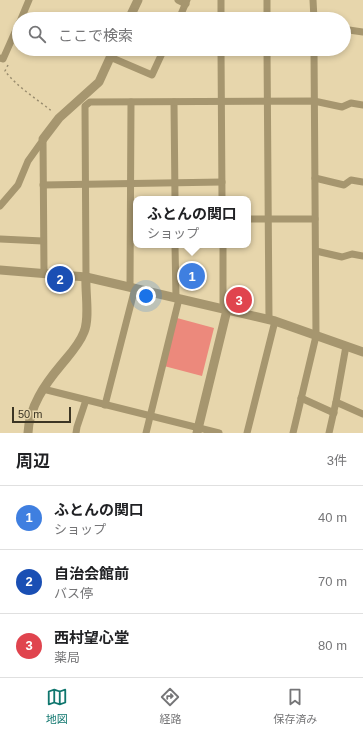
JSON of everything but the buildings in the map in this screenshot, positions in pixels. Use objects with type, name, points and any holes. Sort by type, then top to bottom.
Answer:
[{"type":"street","points":[[24,12],[29,0]]},
{"type":"street","points":[[132,12],[138,0]]},
{"type":"street","points":[[178,0],[187,2],[182,12]]},
{"type":"street","points":[[221,0],[221,12]]},
{"type":"street","points":[[267,0],[267,12]]},
{"type":"street","points":[[313,0],[314,12]]},
{"type":"street","points":[[351,30],[363,32]]},
{"type":"street","points":[[2,58],[12,37]]},
{"type":"street","points":[[0,206],[18,185],[28,161],[60,116],[99,82],[111,56]]},
{"type":"street","points":[[117,56],[152,75],[161,56]]},
{"type":"street","points":[[221,56],[222,196]]},
{"type":"street","points":[[247,433],[272,321],[268,219],[267,56]]},
{"type":"street","points":[[293,433],[316,336],[314,56]]},
{"type":"street","points":[[28,433],[31,413],[43,389],[80,342],[85,330],[85,106],[90,102],[222,101],[314,101],[342,107],[351,103],[363,105]]},
{"type":"street","points":[[105,405],[133,288],[131,102]]},
{"type":"street","points":[[174,102],[175,196]]},
{"type":"street","points":[[43,139],[44,273]]},
{"type":"street","points":[[315,178],[344,185],[351,180],[363,182]]},
{"type":"street","points":[[43,186],[222,182]]},
{"type":"street","points":[[251,219],[315,219]]},
{"type":"street","points":[[0,238],[43,241]]},
{"type":"street","points":[[146,433],[177,298],[175,248]]},
{"type":"street","points":[[197,430],[225,310],[222,248]]},
{"type":"street","points":[[316,251],[342,257],[352,254],[363,256]]},
{"type":"street","points":[[0,270],[86,277],[272,321],[363,352]]},
{"type":"street","points":[[329,433],[346,346]]},
{"type":"street","points":[[43,389],[150,416],[197,430],[219,433]]},
{"type":"street","points":[[301,398],[334,413]]},
{"type":"street","points":[[76,433],[86,400]]},
{"type":"street","points":[[336,402],[363,414]]},
{"type":"path","points":[[2,58],[8,64],[5,70],[8,75],[26,92],[60,116]]},
{"type":"shaded area","points":[[177,318],[214,328],[202,376],[164,366]]},
{"type":"place","name":"ふとんの関口","points":[[192,276]]},
{"type":"place","name":"自治会館前","points":[[60,279]]},
{"type":"place","name":"西村望心堂","points":[[239,300]]}]
